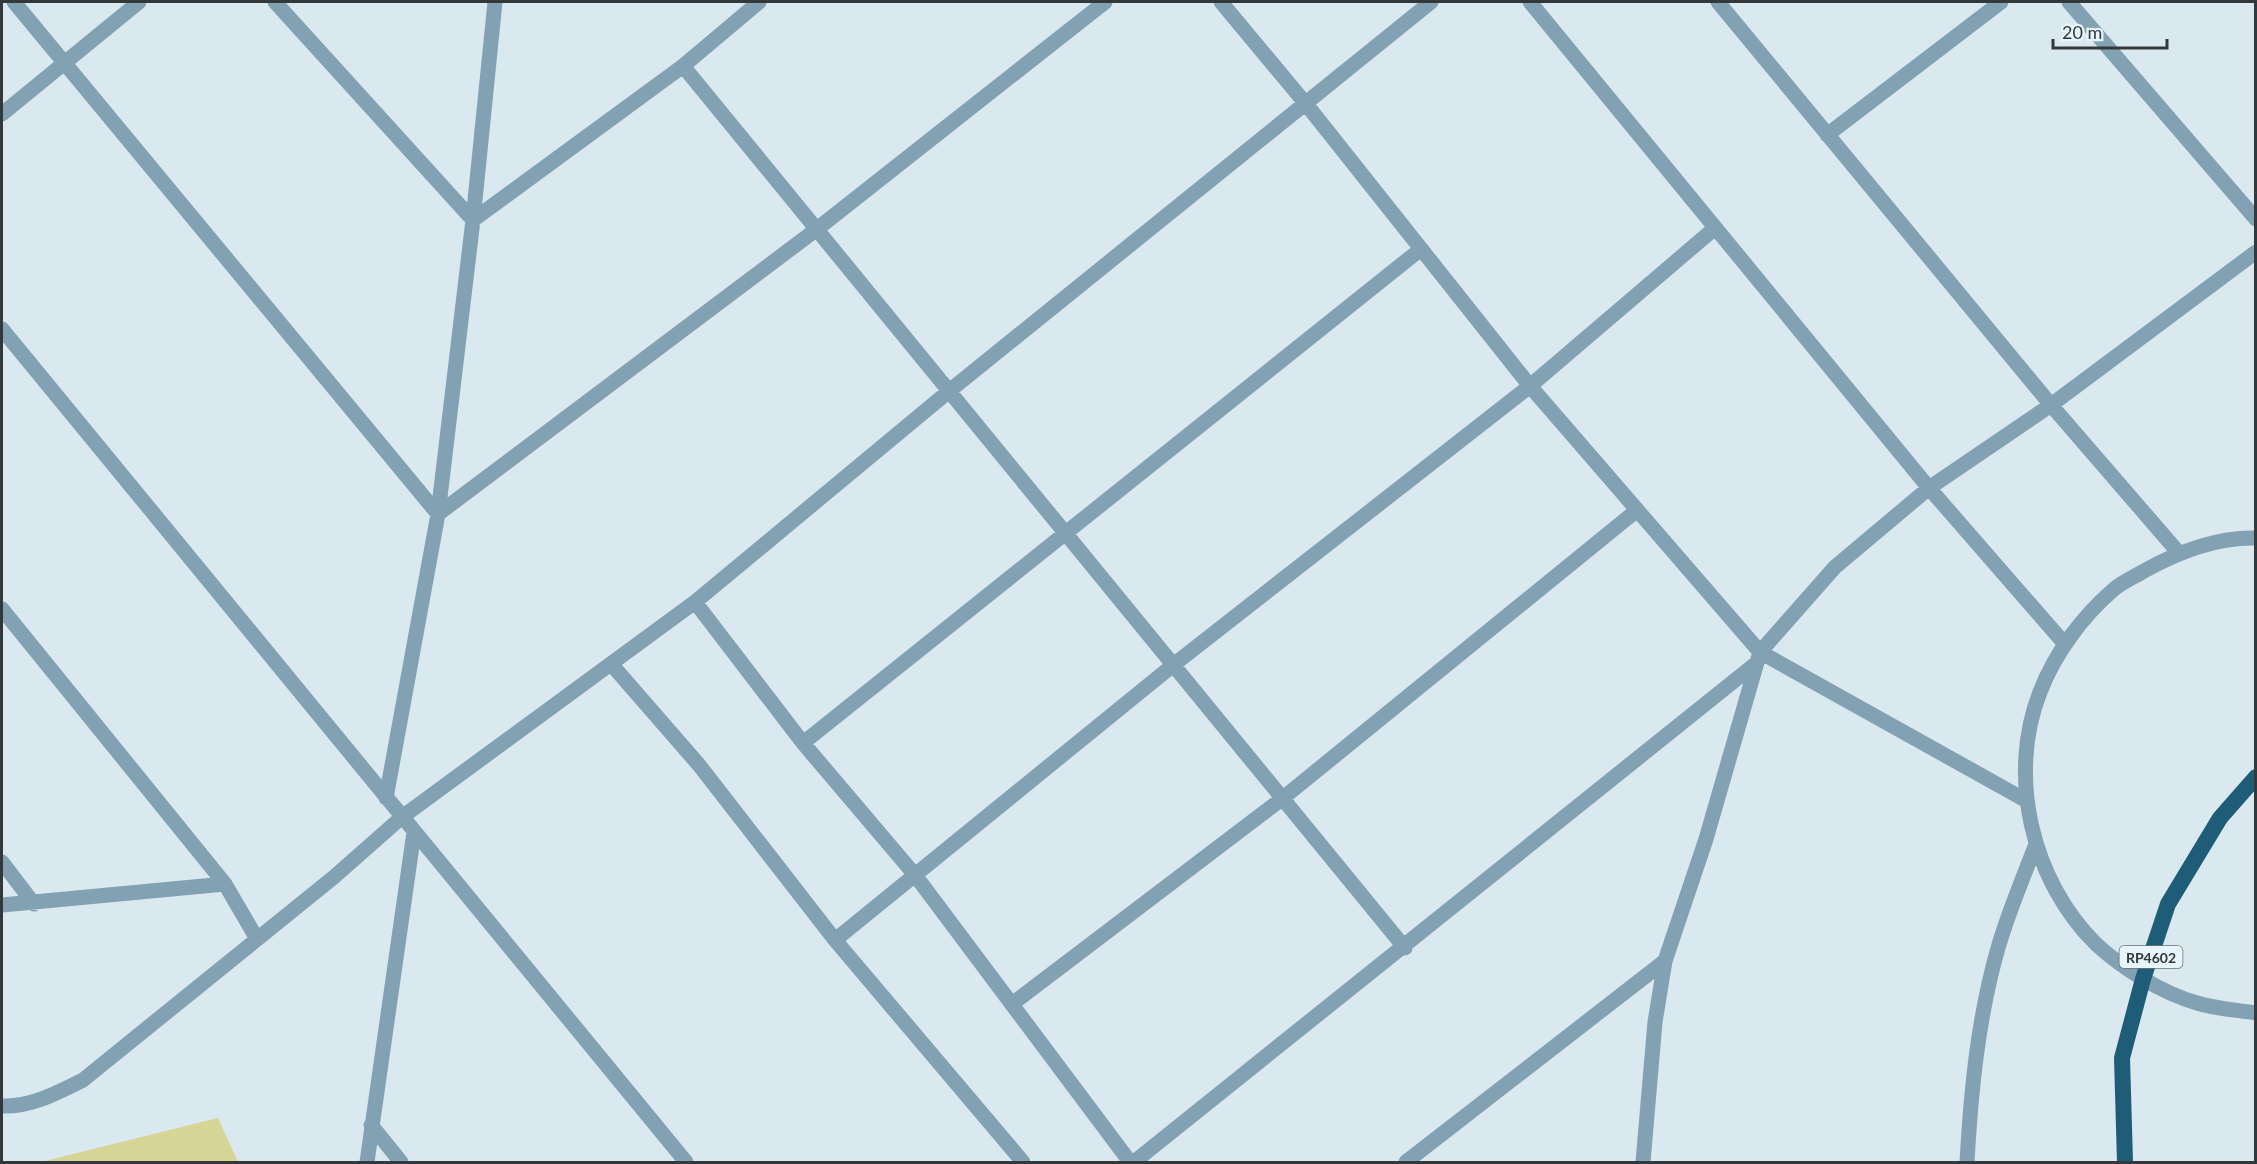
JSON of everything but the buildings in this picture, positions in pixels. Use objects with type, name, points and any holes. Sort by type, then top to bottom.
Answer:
[{"type":"highway","name":"RP4602","points":[[2125,1162],[2122,1058],[2143,979],[2168,904],[2220,818],[2256,777]]},
{"type":"street","points":[[14,2],[438,514]]},
{"type":"street","points":[[2,114],[139,2]]},
{"type":"street","points":[[275,2],[473,220]]},
{"type":"street","points":[[386,798],[438,514],[473,220],[495,2]]},
{"type":"street","points":[[438,514],[817,229],[1106,2]]},
{"type":"street","points":[[1221,2],[1306,104],[1530,386],[1757,658],[2026,801]]},
{"type":"street","points":[[2,1106],[13,1106],[46,1098],[83,1080],[334,877],[402,817],[695,602],[948,392],[1431,2]]},
{"type":"street","points":[[1530,2],[1929,488],[2064,643]]},
{"type":"street","points":[[1718,2],[2051,405],[2178,552]]},
{"type":"street","points":[[1827,135],[2001,2]]},
{"type":"street","points":[[2069,2],[2256,219]]},
{"type":"street","points":[[473,220],[683,66],[752,4]]},
{"type":"street","points":[[683,66],[1405,948]]},
{"type":"street","points":[[835,940],[1172,666],[1530,386],[1715,228]]},
{"type":"street","points":[[803,743],[1421,249]]},
{"type":"street","points":[[695,602],[803,743],[915,875],[1132,1162],[1405,948],[1757,658],[1835,567],[1929,488],[2051,405],[2256,252]]},
{"type":"street","points":[[2,329],[686,1162]]},
{"type":"street","points":[[1012,1004],[1283,798],[1636,511]]},
{"type":"street","points":[[2256,538],[2240,537],[2178,552],[2114,589],[2064,643],[2039,693],[2027,746],[2026,801],[2036,844],[2060,897],[2097,944],[2143,979],[2197,1003],[2256,1012]]},
{"type":"street","points":[[2,609],[225,884],[257,939]]},
{"type":"street","points":[[1643,1162],[1655,1022],[1665,961],[1706,839],[1757,658]]},
{"type":"street","points":[[612,665],[699,765],[835,940],[1023,1162]]},
{"type":"street","points":[[367,1162],[414,832]]},
{"type":"street","points":[[1967,1162],[1972,1083],[1981,1022],[1998,947],[2036,844]]},
{"type":"street","points":[[2,862],[34,904]]},
{"type":"street","points":[[2,905],[34,904],[225,884]]},
{"type":"street","points":[[1406,1162],[1665,961]]},
{"type":"street","points":[[371,1125],[401,1162]]},
{"type":"green space","points":[[218,1118],[238,1162],[41,1162]]}]
